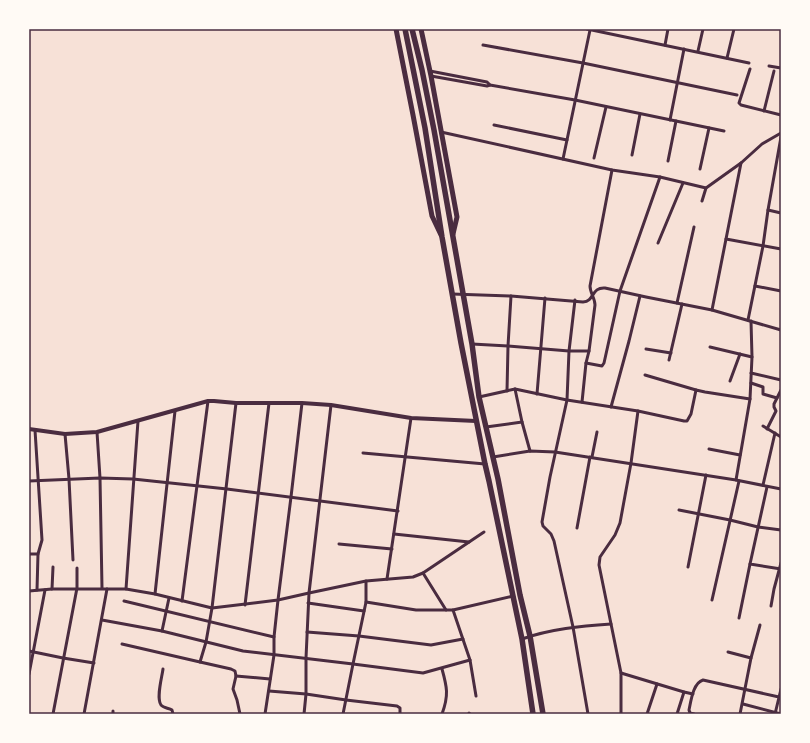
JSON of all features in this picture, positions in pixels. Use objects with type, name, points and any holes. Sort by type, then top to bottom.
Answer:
[{"type":"highway","points":[[405,29],[425,128],[439,220],[461,343],[522,639],[533,714]]},
{"type":"highway","points":[[412,29],[434,130],[472,344],[479,397],[493,457],[520,595],[530,636],[543,714]]},
{"type":"main road","points":[[396,29],[432,216],[442,237]]},
{"type":"main road","points":[[421,29],[458,217],[452,235]]},
{"type":"street","points":[[563,159],[583,64],[588,29],[698,51],[749,63]]},
{"type":"street","points":[[665,45],[668,29]]},
{"type":"street","points":[[698,51],[703,29]]},
{"type":"street","points":[[727,58],[734,29]]},
{"type":"street","points":[[483,45],[737,95]]},
{"type":"street","points":[[670,120],[684,49]]},
{"type":"street","points":[[769,66],[781,68]]},
{"type":"street","points":[[750,68],[739,103],[741,105],[781,114]]},
{"type":"street","points":[[764,111],[774,71]]},
{"type":"street","points":[[430,73],[487,82],[490,85],[575,100],[724,131]]},
{"type":"street","points":[[594,158],[606,107]]},
{"type":"street","points":[[632,155],[640,114]]},
{"type":"street","points":[[668,160],[676,121]]},
{"type":"street","points":[[494,125],[567,140]]},
{"type":"street","points":[[700,169],[709,128]]},
{"type":"street","points":[[442,132],[612,170],[660,177],[706,188]]},
{"type":"street","points":[[702,201],[706,188],[741,163],[762,144],[781,134]]},
{"type":"street","points":[[712,600],[730,520],[750,399],[752,357],[750,320],[781,137]]},
{"type":"street","points":[[712,310],[741,163]]},
{"type":"street","points":[[582,402],[586,363],[596,305],[590,286],[612,170]]},
{"type":"street","points":[[586,363],[602,366],[604,363],[620,291],[660,177]]},
{"type":"street","points":[[658,243],[684,183]]},
{"type":"street","points":[[768,210],[781,213]]},
{"type":"street","points":[[677,303],[694,227]]},
{"type":"street","points":[[726,239],[781,249]]},
{"type":"street","points":[[755,286],[781,291]]},
{"type":"street","points":[[452,294],[587,301],[590,300],[596,290],[600,288],[712,310],[781,330]]},
{"type":"street","points":[[507,391],[511,296]]},
{"type":"street","points":[[611,407],[640,296]]},
{"type":"street","points":[[537,394],[545,298]]},
{"type":"street","points":[[575,300],[569,351],[567,400],[555,452],[542,522],[551,534],[554,541],[573,627],[588,714]]},
{"type":"street","points":[[669,360],[682,304]]},
{"type":"street","points":[[472,344],[589,351]]},
{"type":"street","points":[[710,348],[752,357]]},
{"type":"street","points":[[646,349],[671,353]]},
{"type":"street","points":[[730,381],[740,354]]},
{"type":"street","points":[[752,373],[781,380]]},
{"type":"street","points":[[645,375],[704,392],[750,399]]},
{"type":"street","points":[[751,383],[763,386],[763,394],[777,398]]},
{"type":"street","points":[[479,397],[515,389],[567,400],[638,411],[686,421],[691,414],[696,390]]},
{"type":"street","points":[[515,389],[530,451]]},
{"type":"street","points":[[767,429],[776,411],[773,406],[781,390]]},
{"type":"street","points":[[29,429],[65,434],[97,432],[208,401],[331,405],[411,418],[476,421]]},
{"type":"street","points":[[182,601],[208,401]]},
{"type":"street","points":[[200,662],[206,642],[212,608],[236,403]]},
{"type":"street","points":[[245,605],[269,403]]},
{"type":"street","points":[[265,714],[274,655],[274,637],[278,600],[302,403]]},
{"type":"street","points":[[304,714],[306,694],[308,603],[331,405]]},
{"type":"street","points":[[155,594],[175,410]]},
{"type":"street","points":[[620,714],[621,673],[599,565],[600,557],[616,535],[620,523],[638,411]]},
{"type":"street","points":[[387,579],[411,418]]},
{"type":"street","points":[[126,589],[138,421]]},
{"type":"street","points":[[486,427],[522,422]]},
{"type":"street","points":[[763,426],[781,437]]},
{"type":"street","points":[[35,430],[42,540],[38,554],[37,590]]},
{"type":"street","points":[[97,432],[100,478],[102,588]]},
{"type":"street","points":[[577,528],[597,432]]},
{"type":"street","points":[[762,485],[775,433]]},
{"type":"street","points":[[65,434],[73,560]]},
{"type":"street","points":[[709,449],[740,455]]},
{"type":"street","points":[[493,457],[530,451],[555,452],[737,480],[781,489]]},
{"type":"street","points":[[363,453],[485,464]]},
{"type":"street","points":[[688,567],[706,475]]},
{"type":"street","points":[[29,481],[100,478],[134,479],[258,492],[398,511]]},
{"type":"street","points":[[739,618],[767,486]]},
{"type":"street","points":[[679,510],[758,527],[781,530]]},
{"type":"street","points":[[29,591],[77,588],[126,589],[155,594],[212,608],[245,605],[278,600],[366,581],[413,577],[423,573],[484,532]]},
{"type":"street","points":[[394,534],[469,542]]},
{"type":"street","points":[[339,544],[392,549]]},
{"type":"street","points":[[29,554],[38,554]]},
{"type":"street","points":[[771,606],[781,563]]},
{"type":"street","points":[[750,564],[780,569]]},
{"type":"street","points":[[52,589],[54,567]]},
{"type":"street","points":[[53,714],[77,588],[77,568]]},
{"type":"street","points":[[423,573],[446,610]]},
{"type":"street","points":[[343,714],[366,602],[366,581]]},
{"type":"street","points":[[84,714],[107,589]]},
{"type":"street","points":[[29,674],[31,651],[45,590]]},
{"type":"street","points":[[366,602],[416,610],[453,610],[513,596]]},
{"type":"street","points":[[162,631],[169,598]]},
{"type":"street","points":[[124,601],[274,637]]},
{"type":"street","points":[[308,603],[364,611]]},
{"type":"street","points":[[453,610],[470,660],[476,696]]},
{"type":"street","points":[[102,620],[162,631],[243,651],[423,673],[442,669],[470,660]]},
{"type":"street","points":[[522,639],[573,627],[610,624]]},
{"type":"street","points":[[740,714],[751,658],[760,625]]},
{"type":"street","points":[[307,632],[359,636],[431,645],[463,639]]},
{"type":"street","points":[[122,644],[231,668],[235,671],[236,676],[233,689],[240,714]]},
{"type":"street","points":[[31,651],[94,663]]},
{"type":"street","points":[[728,652],[751,658]]},
{"type":"street","points":[[163,669],[159,701],[163,707],[172,710],[173,714]]},
{"type":"street","points":[[442,669],[446,682],[447,694],[442,714]]},
{"type":"street","points":[[621,673],[693,694]]},
{"type":"street","points":[[236,676],[270,679]]},
{"type":"street","points":[[694,714],[690,713],[689,710],[693,694],[698,683],[703,680],[779,697]]},
{"type":"street","points":[[646,714],[657,684]]},
{"type":"street","points":[[775,713],[781,688]]},
{"type":"street","points":[[269,691],[306,694],[397,706],[400,708],[400,714]]},
{"type":"street","points":[[677,714],[684,692]]},
{"type":"street","points":[[743,704],[781,714]]}]
